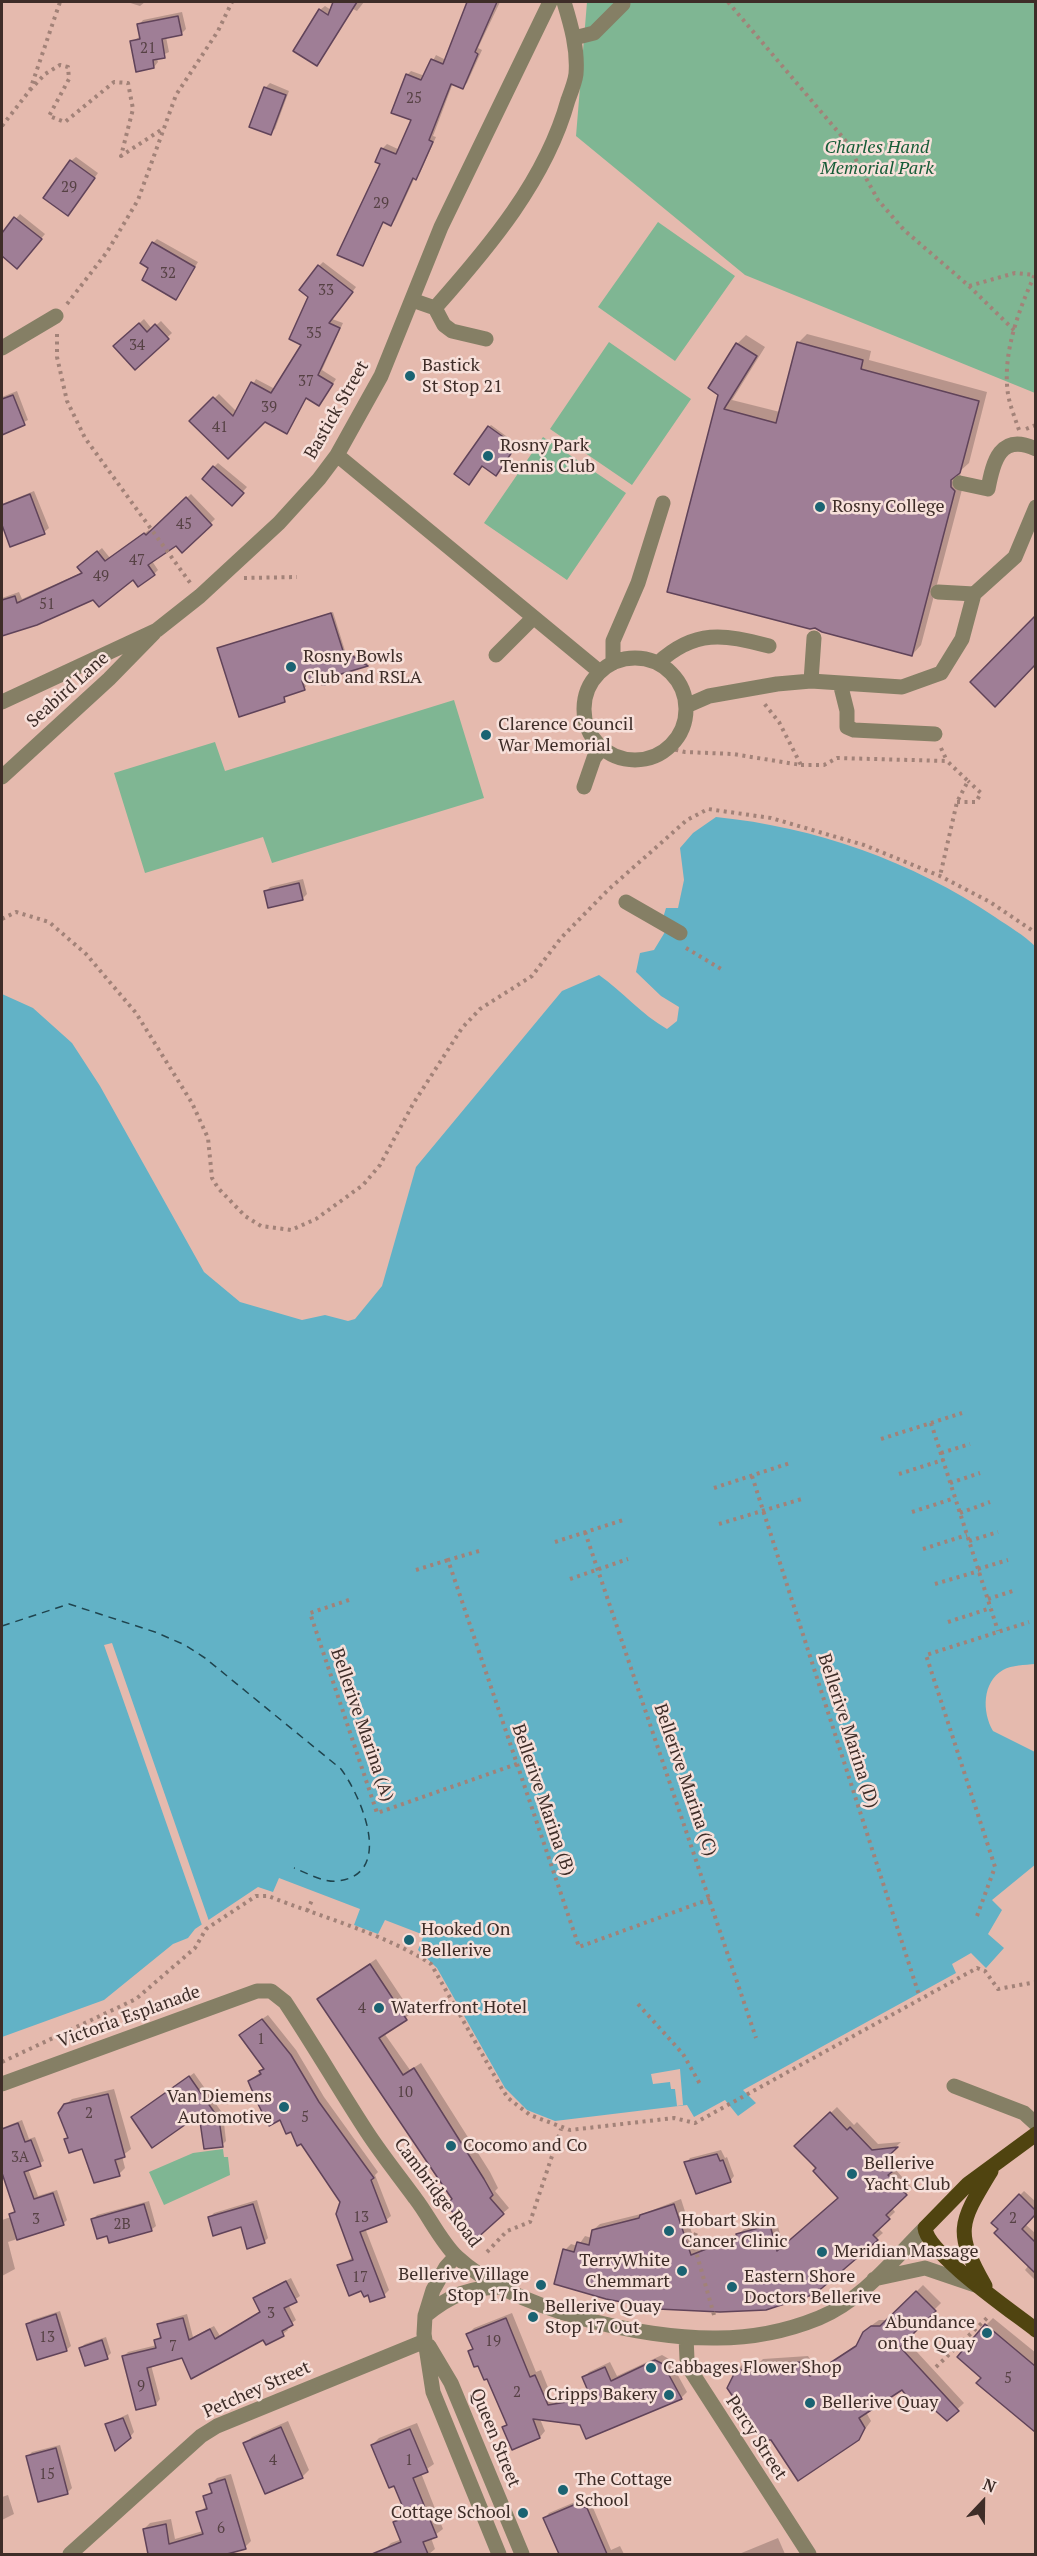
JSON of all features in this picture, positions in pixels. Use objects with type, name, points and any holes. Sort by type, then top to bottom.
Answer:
[{"type":"main road","name":"Cambridge Road","points":[[925,2228],[950,2200],[1035,2134]]},
{"type":"main road","points":[[987,2291],[964,2247],[963,2230],[970,2206],[995,2164]]},
{"type":"main road","points":[[925,2228],[928,2240],[937,2251],[1035,2330]]},
{"type":"street","name":"Bastick Street","points":[[2,702],[157,630],[200,596],[279,523],[337,455],[381,376],[441,227],[550,2]]},
{"type":"street","points":[[435,308],[480,256],[534,180],[564,116],[576,74],[574,38],[564,2]]},
{"type":"street","points":[[574,38],[594,33],[623,4]]},
{"type":"street","points":[[411,300],[435,308],[444,325],[452,331],[486,339]]},
{"type":"street","points":[[2,348],[57,316]]},
{"type":"street","points":[[960,483],[988,489],[995,458],[1002,449],[1018,444],[1035,449]]},
{"type":"street","points":[[337,455],[532,619],[600,672]]},
{"type":"street","points":[[613,663],[613,641],[638,583],[663,503]]},
{"type":"street","points":[[686,706],[709,696],[750,688],[811,681],[902,687],[941,673],[962,639],[974,594],[1015,557],[1035,507]]},
{"type":"street","points":[[938,592],[974,594]]},
{"type":"street","points":[[496,655],[532,619]]},
{"type":"street","name":"Seabird Lane","points":[[2,777],[124,665],[157,630]]},
{"type":"street","points":[[658,663],[670,652],[696,639],[735,637],[769,646]]},
{"type":"street","points":[[811,681],[813,638]]},
{"type":"street","points":[[635,658],[658,663],[676,679],[686,706],[682,727],[668,748],[655,756],[631,760],[616,756],[602,748],[588,729],[584,713],[588,690],[600,672],[613,663],[635,658]]},
{"type":"street","points":[[840,683],[847,711],[847,727],[854,730],[935,734]]},
{"type":"street","points":[[584,788],[594,758],[602,748]]},
{"type":"street","points":[[626,902],[681,940]]},
{"type":"street","name":"Victoria Esplanade","points":[[2,2085],[257,1991],[272,1991]]},
{"type":"street","name":"Cambridge Road","points":[[272,1991],[285,2002],[368,2134],[456,2256],[503,2287],[577,2316],[635,2330],[686,2337],[740,2337],[790,2328],[820,2318],[835,2309],[874,2279],[925,2228]]},
{"type":"street","points":[[954,2086],[1024,2113],[1035,2124]]},
{"type":"street","name":"Queen Street","points":[[456,2256],[438,2280],[424,2316],[433,2392],[499,2554]]},
{"type":"street","points":[[874,2279],[925,2268],[987,2291]]},
{"type":"street","points":[[424,2316],[441,2302],[464,2291],[503,2287]]},
{"type":"street","name":"Percy Street","points":[[686,2337],[687,2359],[691,2371],[809,2554]]},
{"type":"street","name":"Queen Street","points":[[426,2341],[452,2383],[522,2554]]},
{"type":"street","name":"Petchey Street","points":[[70,2554],[201,2436],[217,2426],[426,2341]]},
{"type":"path","points":[[30,90],[60,2]]},
{"type":"path","points":[[200,596],[85,438],[67,401],[57,357],[57,316],[107,252],[138,200],[176,95],[218,31],[232,2]]},
{"type":"path","points":[[728,2],[845,140],[878,200],[904,230],[969,286],[1015,331]]},
{"type":"path","points":[[2,126],[45,74],[60,65],[68,68],[69,79],[49,116],[65,122],[114,82],[128,83],[133,109],[121,156],[165,128]]},
{"type":"path","points":[[969,286],[1015,273],[1035,274],[1015,331],[1007,368],[1008,395],[1020,432],[1018,444]]},
{"type":"path","points":[[227,571],[238,578],[297,577]]},
{"type":"path","points":[[750,688],[779,722],[801,765]]},
{"type":"path","points":[[668,748],[685,752],[733,753],[801,765],[824,765],[837,758],[947,761],[981,793],[976,802],[957,802]]},
{"type":"path","points":[[940,876],[957,802],[968,781]]},
{"type":"path","points":[[2,919],[16,912],[49,922],[86,954],[136,1013],[192,1103],[208,1138],[212,1178],[218,1188],[245,1216],[261,1226],[291,1230],[316,1219],[363,1185],[380,1165],[413,1104],[462,1028],[480,1010],[532,976],[561,938],[609,889],[687,820],[708,809],[727,810],[812,828],[864,845],[940,876],[990,902],[1035,933]]},
{"type":"path","points":[[681,940],[721,969]]},
{"type":"path","points":[[881,1439],[962,1413]]},
{"type":"path","points":[[931,1423],[998,1631]]},
{"type":"path","points":[[941,1453],[970,1444]]},
{"type":"path","points":[[899,1474],[943,1460]]},
{"type":"path","points":[[714,1488],[790,1463]]},
{"type":"path","points":[[950,1483],[980,1473]]},
{"type":"path","name":"Bellerive Marina (D)","points":[[752,1476],[919,1995]]},
{"type":"path","points":[[719,1524],[805,1498]]},
{"type":"path","points":[[912,1512],[955,1498]]},
{"type":"path","points":[[960,1512],[990,1502]]},
{"type":"path","points":[[555,1542],[623,1520]]},
{"type":"path","name":"Bellerive Marina (C)","points":[[585,1532],[756,2038]]},
{"type":"path","points":[[969,1541],[998,1532]]},
{"type":"path","points":[[923,1549],[967,1535]]},
{"type":"path","points":[[416,1570],[479,1551]]},
{"type":"path","points":[[570,1579],[628,1559]]},
{"type":"path","name":"Bellerive Marina (B)","points":[[448,1560],[579,1947],[710,1899]]},
{"type":"path","points":[[935,1584],[1008,1560]]},
{"type":"path","points":[[988,1599],[1016,1590]]},
{"type":"path","name":"Bellerive Marina (A)","points":[[349,1600],[310,1613],[377,1813],[517,1764]]},
{"type":"path","points":[[948,1622],[991,1608]]},
{"type":"path","points":[[977,1916],[995,1867],[926,1655],[1029,1622]]},
{"type":"path","points":[[2,2062],[136,1999],[195,1948],[206,1929],[256,1896],[268,1896],[307,1911],[416,1954],[431,1964],[508,2098],[530,2115],[570,2130],[674,2118],[695,2122],[977,1968],[985,1971],[998,1989],[1035,1982]]},
{"type":"path","points":[[307,1911],[313,1898]]},
{"type":"path","points":[[638,2004],[683,2054],[700,2084]]},
{"type":"path","points":[[487,2252],[507,2230],[530,2222],[561,2128]]},
{"type":"path","points":[[696,2233],[693,2241],[714,2315]]},
{"type":"path","points":[[936,2367],[987,2318]]},
{"type":"green space","name":"Charles Hand Memorial Park","points":[[587,2],[1035,2],[1035,393],[745,275],[576,136]]},
{"type":"green space","points":[[658,222],[735,276],[675,361],[598,307]]},
{"type":"green space","points":[[609,342],[691,399],[632,485],[550,429]]},
{"type":"green space","points":[[543,437],[626,493],[567,580],[484,523]]},
{"type":"green space","points":[[454,700],[484,798],[272,863],[263,837],[145,873],[114,773],[215,742],[225,771]]},
{"type":"green space","points":[[223,2149],[224,2157],[228,2157],[230,2175],[164,2205],[149,2172],[193,2153]]},
{"type":"water","points":[[716,817],[790,829],[826,838],[896,863],[963,897],[1016,931],[1036,947],[1035,1664],[1010,1667],[996,1675],[988,1690],[986,1707],[993,1731],[1035,1752],[1036,1864],[992,1900],[1002,1910],[988,1934],[1004,1948],[986,1968],[971,1953],[952,1964],[956,1973],[743,2090],[756,2103],[738,2116],[725,2100],[694,2117],[687,2105],[555,2121],[527,2110],[505,2088],[437,1968],[418,1950],[424,1935],[385,1920],[378,1934],[354,1925],[360,1909],[279,1878],[273,1892],[258,1887],[195,1929],[188,1938],[173,1944],[104,2000],[2,2037],[2,994],[33,1008],[72,1043],[100,1086],[204,1272],[240,1302],[302,1320],[325,1315],[348,1321],[355,1319],[382,1286],[416,1167],[562,991],[599,975],[667,1029],[677,1021],[679,1007],[661,996],[636,972],[640,953],[654,950],[671,922],[663,918],[666,908],[678,908],[684,880],[680,848],[693,833]]},
{"type":"pier","points":[[112,1643],[210,1924],[203,1928],[104,1645]]},
{"type":"pier","points":[[680,2069],[683,2105],[677,2106],[675,2089],[671,2089],[670,2082],[653,2084],[651,2074]]},
{"type":"building","points":[[333,2],[357,2],[317,66],[293,51],[319,9],[328,15]]},
{"type":"building","points":[[467,2],[497,2],[475,52],[478,54],[463,89],[451,84],[429,140],[433,142],[416,180],[413,178],[391,226],[383,222],[363,266],[337,255],[380,164],[375,162],[381,148],[396,154],[411,120],[391,113],[406,74],[421,80],[431,59],[443,64]]},
{"type":"building","points":[[178,16],[182,35],[162,39],[165,58],[153,60],[154,68],[136,72],[130,41],[140,39],[137,24]]},
{"type":"building","points":[[264,87],[286,95],[271,135],[249,127]]},
{"type":"building","points":[[70,160],[95,178],[68,216],[43,198]]},
{"type":"building","points":[[14,217],[42,239],[17,269],[2,256],[2,233]]},
{"type":"building","points":[[152,242],[195,267],[176,300],[142,280],[148,268],[140,263]]},
{"type":"building","points":[[318,265],[353,292],[329,323],[340,328],[318,375],[333,384],[319,406],[306,398],[287,434],[265,422],[228,459],[189,421],[213,397],[233,416],[251,382],[271,393],[301,345],[289,339],[308,297],[299,290]]},
{"type":"building","points":[[139,323],[147,332],[155,324],[169,339],[135,370],[113,346]]},
{"type":"building","name":"Rosny College","points":[[797,342],[863,360],[861,369],[979,401],[960,473],[951,480],[951,487],[955,491],[912,656],[822,632],[815,628],[810,629],[667,592],[718,395],[708,388],[736,343],[757,356],[724,409],[776,423]]},
{"type":"building","points":[[13,395],[25,425],[2,435],[2,399]]},
{"type":"building","name":"Rosny Park Tennis Club","points":[[488,426],[516,446],[496,476],[482,466],[469,485],[454,474]]},
{"type":"building","points":[[213,466],[244,493],[232,506],[202,479]]},
{"type":"building","points":[[30,494],[45,534],[10,547],[2,525],[2,505]]},
{"type":"building","points":[[186,497],[212,525],[182,553],[176,546],[148,565],[155,575],[138,587],[133,580],[99,607],[93,600],[37,625],[2,636],[2,600],[15,596],[17,603],[82,573],[77,567],[97,551],[105,561],[144,533],[146,535]]},
{"type":"building","name":"Rosny Bowls Club and RSLA","points":[[331,613],[344,654],[348,653],[368,666],[331,677],[325,685],[302,681],[305,690],[284,697],[285,702],[239,717],[217,648]]},
{"type":"building","points":[[1035,616],[1035,665],[995,707],[970,682]]},
{"type":"building","points":[[299,883],[303,900],[268,908],[264,891]]},
{"type":"building","points":[[370,1964],[407,2020],[379,2038],[403,2075],[414,2068],[484,2179],[493,2195],[490,2198],[504,2214],[475,2240],[446,2204],[452,2199],[317,1999]]},
{"type":"building","points":[[262,2019],[291,2055],[319,2102],[374,2178],[371,2180],[387,2222],[360,2232],[385,2297],[370,2302],[368,2295],[364,2297],[361,2291],[349,2296],[337,2265],[353,2260],[336,2214],[340,2202],[301,2144],[297,2146],[291,2132],[286,2134],[280,2120],[269,2126],[257,2102],[248,2081],[261,2074],[259,2071],[264,2069],[239,2035]]},
{"type":"building","points":[[189,2076],[219,2119],[223,2147],[204,2149],[199,2115],[152,2148],[131,2117]]},
{"type":"building","points":[[108,2094],[125,2157],[115,2160],[120,2176],[94,2183],[82,2149],[69,2153],[64,2139],[68,2138],[58,2113],[64,2104]]},
{"type":"building","points":[[830,2112],[847,2130],[850,2127],[872,2150],[898,2147],[882,2162],[892,2172],[888,2175],[907,2195],[886,2215],[890,2219],[873,2235],[878,2240],[812,2295],[766,2310],[720,2312],[658,2309],[606,2299],[554,2284],[563,2249],[574,2252],[577,2242],[589,2245],[592,2230],[639,2218],[640,2215],[674,2204],[691,2255],[737,2237],[736,2234],[770,2225],[777,2251],[838,2198],[813,2171],[816,2168],[794,2146]]},
{"type":"building","points":[[18,2123],[25,2142],[31,2140],[41,2166],[24,2172],[34,2199],[53,2193],[64,2225],[17,2240],[9,2214],[15,2212],[2,2173],[2,2129]]},
{"type":"building","points":[[717,2154],[720,2161],[723,2160],[731,2182],[696,2194],[684,2162]]},
{"type":"building","points":[[1019,2194],[1035,2210],[1035,2215],[1022,2229],[1035,2242],[1035,2273],[994,2233],[998,2229],[991,2223]]},
{"type":"building","points":[[144,2204],[152,2231],[109,2243],[107,2236],[97,2239],[91,2219]]},
{"type":"building","points":[[253,2204],[265,2243],[247,2249],[241,2227],[213,2236],[208,2217]]},
{"type":"building","points":[[286,2281],[297,2302],[284,2308],[293,2325],[282,2331],[284,2336],[266,2345],[263,2340],[191,2379],[182,2358],[147,2368],[156,2405],[136,2410],[122,2356],[156,2348],[154,2340],[161,2338],[157,2324],[183,2318],[189,2340],[210,2329],[215,2339],[260,2312],[253,2298]]},
{"type":"building","name":"Bellerive Quay","points":[[916,2291],[936,2311],[900,2347],[959,2411],[947,2421],[929,2405],[913,2405],[902,2390],[859,2418],[865,2428],[859,2440],[798,2481],[771,2440],[762,2440],[727,2388],[737,2368],[750,2374],[755,2365],[801,2362],[810,2376],[856,2346],[863,2332],[871,2326],[880,2326]]},
{"type":"building","points":[[56,2314],[67,2351],[37,2360],[26,2324]]},
{"type":"building","points":[[506,2318],[530,2377],[535,2375],[548,2405],[591,2398],[582,2377],[605,2367],[611,2381],[655,2360],[663,2364],[682,2399],[586,2439],[580,2425],[533,2419],[540,2438],[512,2450],[502,2427],[507,2425],[487,2379],[484,2380],[478,2366],[474,2367],[468,2351],[473,2349],[466,2334]]},
{"type":"building","points":[[985,2324],[1035,2366],[1035,2432],[976,2383],[981,2378],[957,2357]]},
{"type":"building","points":[[102,2340],[108,2359],[85,2366],[79,2348]]},
{"type":"building","points":[[123,2418],[131,2438],[115,2451],[105,2424]]},
{"type":"building","points":[[281,2427],[303,2478],[265,2494],[243,2443]]},
{"type":"building","points":[[410,2429],[428,2472],[413,2478],[437,2537],[423,2542],[428,2554],[372,2554],[401,2542],[393,2522],[407,2517],[394,2486],[389,2488],[371,2445]]},
{"type":"building","points":[[56,2448],[68,2494],[38,2502],[26,2456]]},
{"type":"building","points":[[225,2479],[246,2549],[227,2554],[148,2554],[143,2529],[166,2524],[169,2544],[203,2534],[196,2512],[207,2509],[203,2496],[212,2493],[209,2484]]},
{"type":"building","points":[[576,2504],[587,2508],[607,2554],[559,2554],[543,2518]]},
{"type":"ferry route","points":[[2,1626],[69,1604],[155,1632],[185,1645],[205,1658],[341,1769],[364,1814],[369,1850],[365,1864],[355,1875],[338,1881],[321,1879],[294,1868]]},
{"type":"place","name":"Bastick St Stop 21","points":[[410,376]]},
{"type":"place","name":"Rosny Park Tennis Club","points":[[488,456]]},
{"type":"place","name":"Rosny College","points":[[820,507]]},
{"type":"place","name":"Rosny Bowls Club and RSLA","points":[[291,667]]},
{"type":"place","name":"Clarence Council War Memorial","points":[[486,735]]},
{"type":"place","name":"Hooked On Bellerive","points":[[409,1940]]},
{"type":"place","name":"Waterfront Hotel","points":[[379,2008]]},
{"type":"place","name":"Van Diemens Automotive","points":[[284,2107]]},
{"type":"place","name":"Cocomo and Co","points":[[451,2146]]},
{"type":"place","name":"Bellerive Yacht Club","points":[[852,2174]]},
{"type":"place","name":"Hobart Skin Cancer Clinic","points":[[669,2231]]},
{"type":"place","name":"Meridian Massage","points":[[822,2252]]},
{"type":"place","name":"TerryWhite Chemmart","points":[[682,2271]]},
{"type":"place","name":"Bellerive Village Stop 17 In","points":[[541,2285]]},
{"type":"place","name":"Eastern Shore Doctors Bellerive","points":[[732,2287]]},
{"type":"place","name":"Bellerive Quay Stop 17 Out","points":[[533,2317]]},
{"type":"place","name":"Abundance on the Quay","points":[[987,2333]]},
{"type":"place","name":"Cabbages Flower Shop","points":[[651,2368]]},
{"type":"place","name":"Cripps Bakery","points":[[669,2395]]},
{"type":"place","name":"Bellerive Quay","points":[[810,2403]]},
{"type":"place","name":"The Cottage School","points":[[563,2490]]},
{"type":"place","name":"Cottage School","points":[[523,2513]]}]
